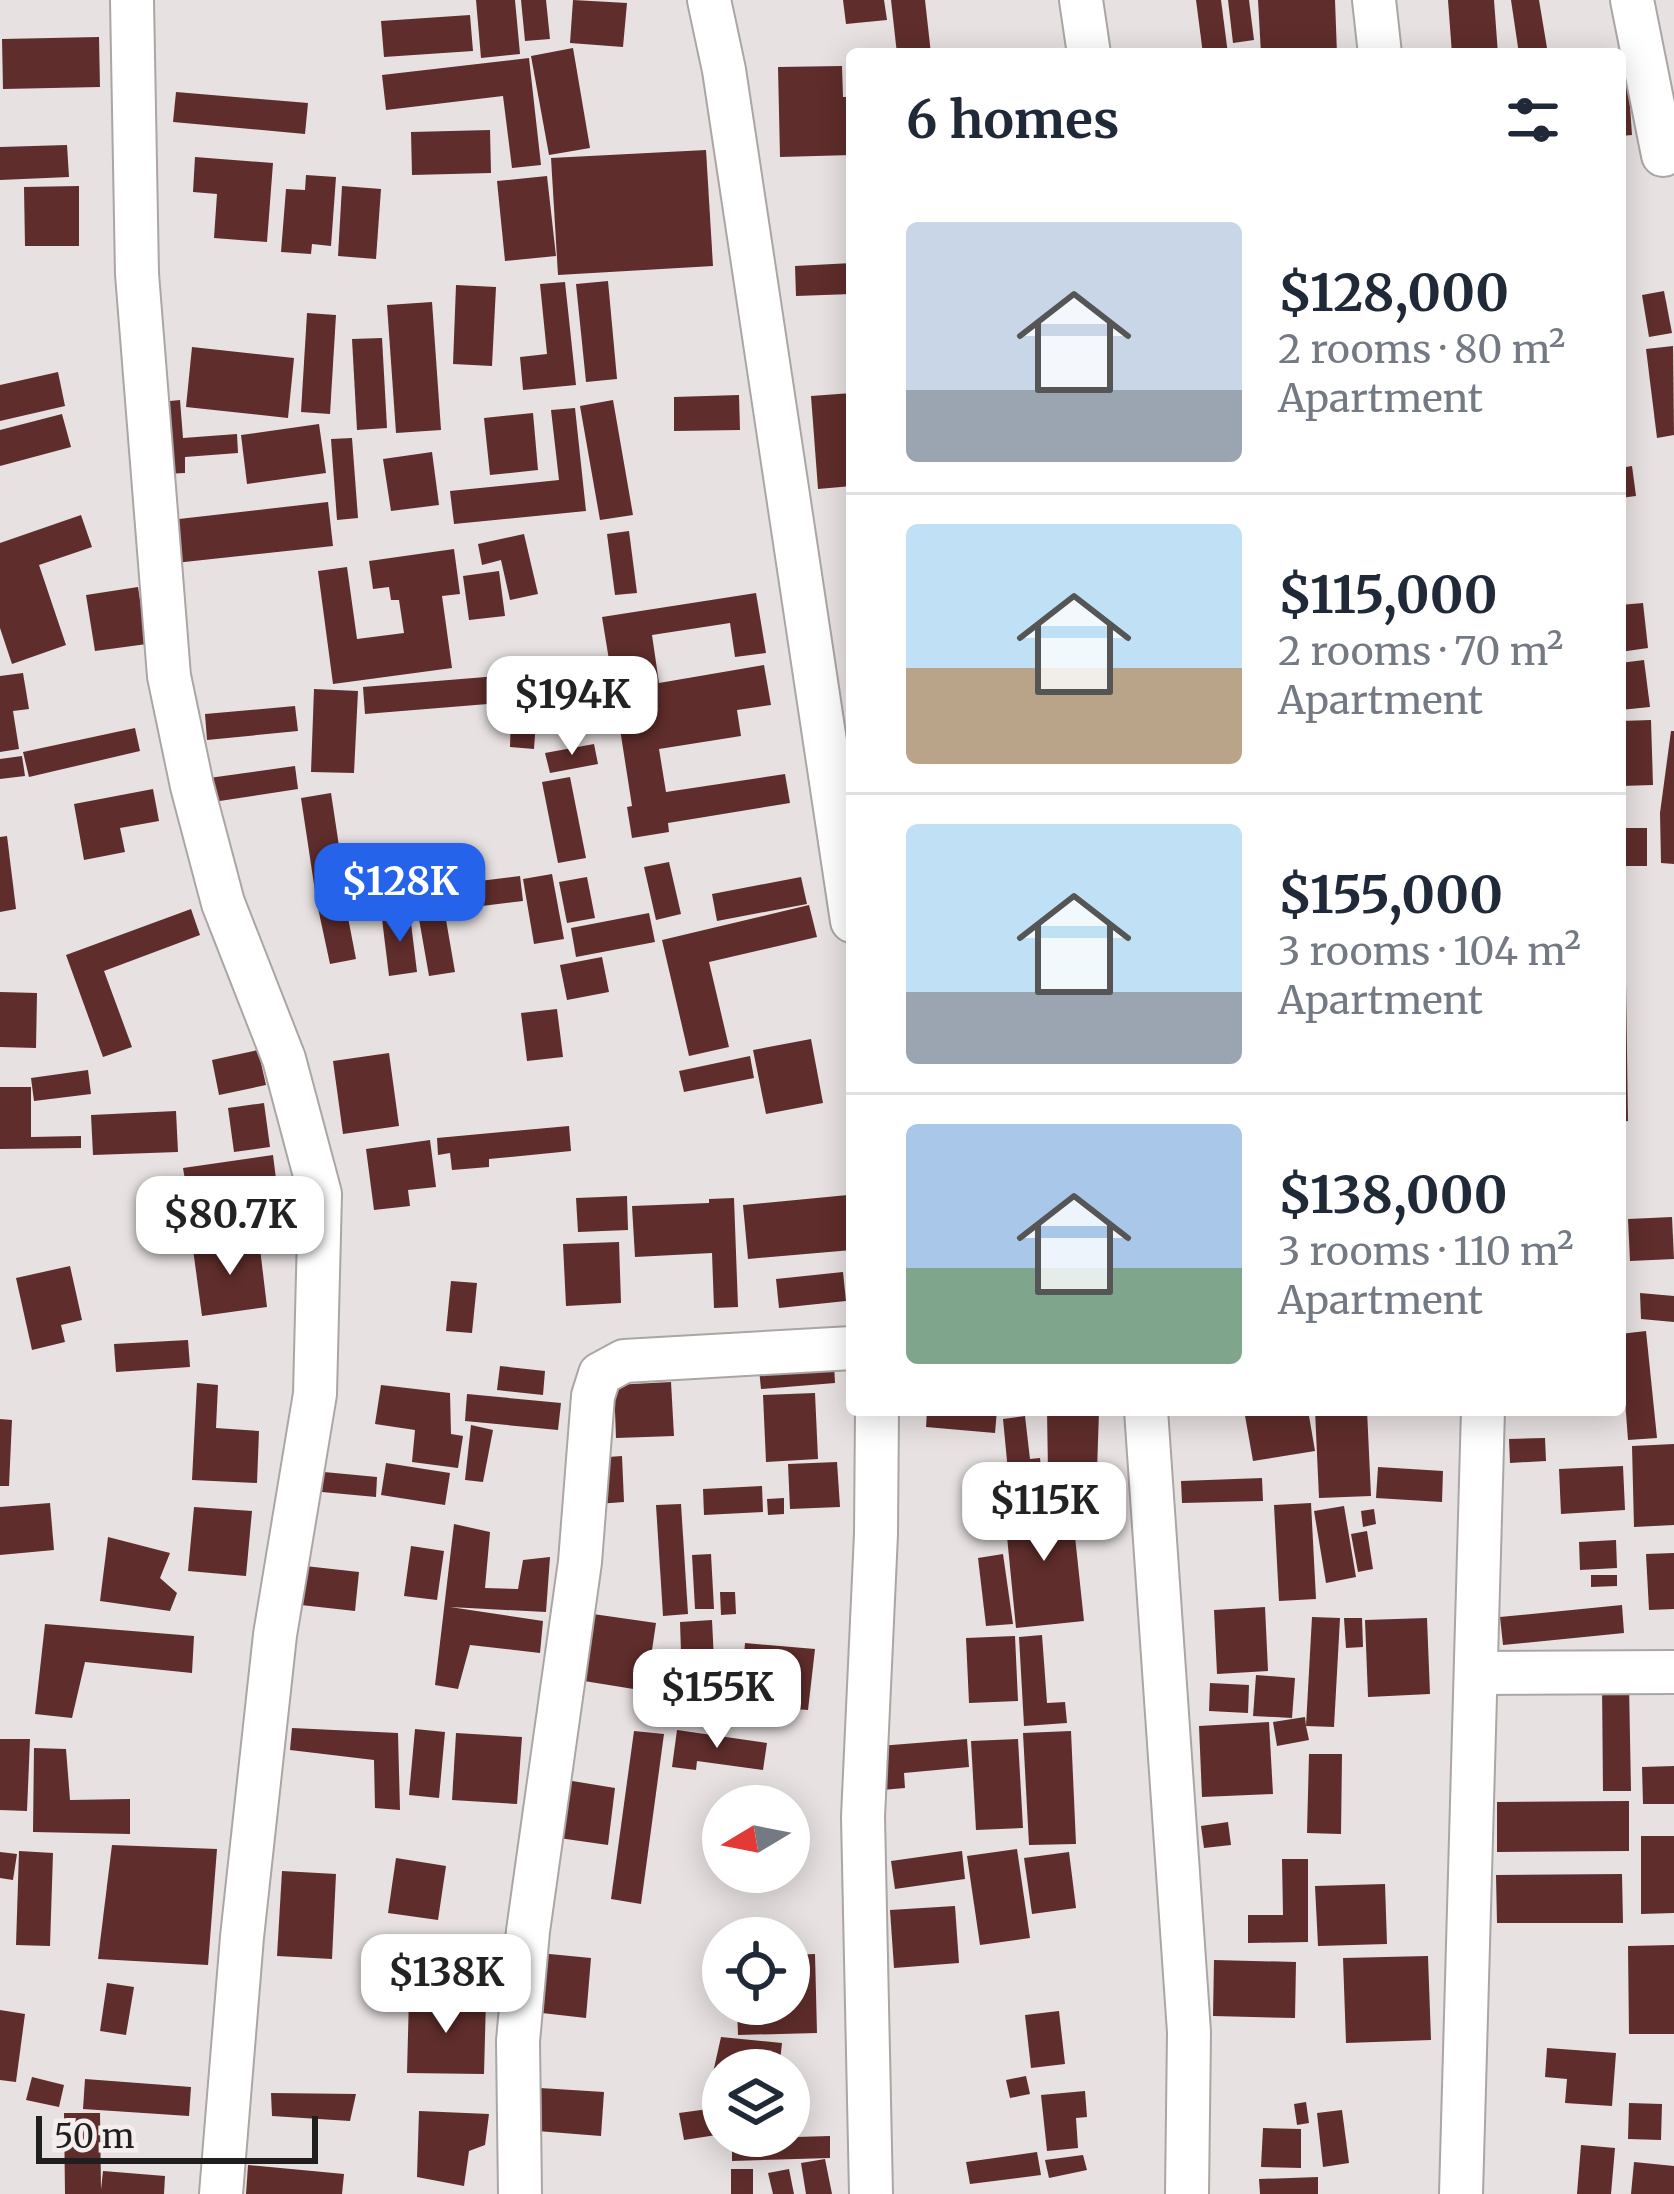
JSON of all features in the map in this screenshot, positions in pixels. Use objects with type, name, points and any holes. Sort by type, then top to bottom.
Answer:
[{"type":"street","points":[[132,0],[137,274],[170,676],[223,903],[284,1058],[320,1194],[315,1394],[275,1635],[242,1937],[221,2194]]},
{"type":"street","points":[[709,0],[724,70],[846,881]]},
{"type":"street","points":[[1081,0],[1088,48]]},
{"type":"street","points":[[1374,0],[1379,48]]},
{"type":"street","points":[[1632,0],[1663,155]]},
{"type":"street","points":[[520,2194],[518,2041],[528,1931],[580,1562],[593,1396],[600,1374],[623,1361],[846,1348]]},
{"type":"street","points":[[871,2194],[863,1817],[877,1416]]},
{"type":"street","points":[[1146,1416],[1190,2032],[1187,2194]]},
{"type":"street","points":[[1461,2194],[1483,1416]]},
{"type":"street","points":[[1476,1672],[1674,1672]]},
{"type":"building","points":[[476,0],[515,0],[520,54],[481,58]]},
{"type":"building","points":[[521,0],[546,0],[550,39],[525,41]]},
{"type":"building","points":[[573,0],[627,3],[623,47],[570,43]]},
{"type":"building","points":[[843,0],[884,0],[887,20],[846,24]]},
{"type":"building","points":[[891,0],[925,0],[930,48],[896,48]]},
{"type":"building","points":[[1196,0],[1221,0],[1227,48],[1202,48]]},
{"type":"building","points":[[1228,0],[1249,0],[1254,40],[1233,43]]},
{"type":"building","points":[[1258,0],[1335,0],[1337,48],[1261,48]]},
{"type":"building","points":[[1448,0],[1494,0],[1498,48],[1452,48]]},
{"type":"building","points":[[1511,0],[1539,0],[1547,48],[1518,48]]},
{"type":"building","points":[[470,15],[473,51],[384,57],[381,21]]},
{"type":"building","points":[[99,37],[100,87],[3,89],[2,39]]},
{"type":"building","points":[[573,48],[590,148],[549,155],[531,56]]},
{"type":"building","points":[[529,58],[541,165],[512,168],[503,96],[386,110],[382,75]]},
{"type":"building","points":[[1626,64],[1632,135],[1626,136]]},
{"type":"building","points":[[842,66],[846,155],[780,157],[778,67]]},
{"type":"building","points":[[176,92],[308,103],[305,134],[173,122]]},
{"type":"building","points":[[490,130],[491,173],[412,175],[411,132]]},
{"type":"building","points":[[67,145],[69,177],[0,180],[0,147]]},
{"type":"building","points":[[706,150],[713,266],[558,275],[551,158]]},
{"type":"building","points":[[195,157],[273,163],[267,242],[214,238],[217,194],[193,192]]},
{"type":"building","points":[[306,175],[336,177],[331,246],[312,244],[311,254],[281,252],[286,189],[305,190]]},
{"type":"building","points":[[547,176],[556,256],[505,261],[497,181]]},
{"type":"building","points":[[79,186],[79,246],[25,246],[24,187]]},
{"type":"building","points":[[342,186],[381,189],[376,259],[338,256]]},
{"type":"building","points":[[846,263],[846,294],[796,296],[795,266]]},
{"type":"building","points":[[608,281],[617,379],[586,382],[576,284]]},
{"type":"building","points":[[565,282],[576,385],[523,390],[520,357],[547,354],[540,284]]},
{"type":"building","points":[[456,285],[496,287],[492,366],[453,364]]},
{"type":"building","points":[[1664,291],[1672,333],[1649,337],[1642,295]]},
{"type":"building","points":[[432,302],[441,430],[396,433],[387,305]]},
{"type":"building","points":[[307,313],[336,315],[330,414],[301,412]]},
{"type":"building","points":[[382,338],[387,428],[357,430],[352,339]]},
{"type":"building","points":[[1673,346],[1674,435],[1657,438],[1646,349]]},
{"type":"building","points":[[192,347],[294,358],[288,418],[186,407]]},
{"type":"building","points":[[58,372],[65,406],[0,421],[0,385]]},
{"type":"building","points":[[846,393],[846,487],[818,489],[811,396]]},
{"type":"building","points":[[739,395],[740,430],[674,431],[674,397]]},
{"type":"building","points":[[180,400],[183,438],[237,434],[238,453],[185,457],[185,473],[165,474],[160,402]]},
{"type":"building","points":[[613,400],[633,515],[600,520],[580,406]]},
{"type":"building","points":[[575,408],[586,511],[454,524],[450,491],[559,480],[551,410]]},
{"type":"building","points":[[533,413],[538,470],[490,475],[484,418]]},
{"type":"building","points":[[62,414],[71,447],[0,466],[0,430]]},
{"type":"building","points":[[319,424],[326,473],[247,484],[241,435]]},
{"type":"building","points":[[352,438],[358,518],[337,520],[331,439]]},
{"type":"building","points":[[432,452],[439,505],[391,511],[383,459]]},
{"type":"building","points":[[1632,466],[1636,496],[1626,497],[1626,467]]},
{"type":"building","points":[[328,502],[333,546],[175,563],[170,520]]},
{"type":"building","points":[[81,515],[92,547],[39,565],[66,645],[12,664],[0,628],[0,543]]},
{"type":"building","points":[[629,531],[637,593],[615,595],[607,534]]},
{"type":"building","points":[[524,534],[538,594],[510,600],[501,560],[482,565],[478,544]]},
{"type":"building","points":[[454,549],[460,594],[442,596],[452,668],[333,684],[318,571],[347,567],[357,639],[404,633],[399,600],[391,600],[389,587],[373,589],[369,561]]},
{"type":"building","points":[[499,571],[505,616],[469,620],[463,576]]},
{"type":"building","points":[[138,587],[147,644],[95,651],[86,595]]},
{"type":"building","points":[[756,593],[766,653],[735,657],[730,623],[652,635],[659,683],[764,665],[771,705],[737,710],[741,736],[659,749],[666,792],[785,774],[790,803],[668,823],[669,832],[632,838],[620,729],[596,733],[585,664],[609,660],[602,617]]},
{"type":"building","points":[[1643,603],[1648,648],[1626,651],[1626,604]]},
{"type":"building","points":[[1644,660],[1650,707],[1626,709],[1626,662]]},
{"type":"building","points":[[23,673],[29,709],[13,711],[19,749],[0,752],[0,676]]},
{"type":"building","points":[[498,676],[500,703],[365,714],[363,687]]},
{"type":"building","points":[[512,678],[578,682],[577,707],[558,706],[557,722],[536,721],[534,749],[510,747]]},
{"type":"building","points":[[314,689],[358,691],[354,773],[311,772]]},
{"type":"building","points":[[295,706],[298,731],[207,740],[205,714]]},
{"type":"building","points":[[1651,720],[1653,785],[1626,786],[1626,721]]},
{"type":"building","points":[[135,728],[140,751],[29,777],[23,752]]},
{"type":"building","points":[[1671,731],[1674,864],[1661,863],[1660,813]]},
{"type":"building","points":[[594,744],[598,764],[550,773],[545,753]]},
{"type":"building","points":[[22,756],[25,776],[0,779],[0,759]]},
{"type":"building","points":[[295,766],[298,789],[213,802],[209,778]]},
{"type":"building","points":[[570,777],[586,858],[558,863],[542,782]]},
{"type":"building","points":[[153,789],[159,821],[120,828],[125,852],[84,860],[74,804]]},
{"type":"building","points":[[331,793],[345,886],[315,891],[301,798]]},
{"type":"building","points":[[1626,828],[1647,828],[1647,866],[1626,866]]},
{"type":"building","points":[[7,836],[16,909],[0,912],[0,837]]},
{"type":"building","points":[[470,846],[475,874],[353,894],[348,866]]},
{"type":"building","points":[[669,862],[681,914],[656,920],[644,867]]},
{"type":"building","points":[[552,874],[564,939],[534,944],[523,879]]},
{"type":"building","points":[[520,876],[523,901],[418,914],[415,889]]},
{"type":"building","points":[[587,877],[595,918],[567,923],[559,882]]},
{"type":"building","points":[[801,877],[807,904],[717,921],[712,894]]},
{"type":"building","points":[[345,902],[356,959],[330,964],[318,908]]},
{"type":"building","points":[[809,905],[817,937],[709,962],[729,1047],[689,1056],[662,940]]},
{"type":"building","points":[[191,909],[200,935],[104,971],[132,1047],[103,1057],[66,955]]},
{"type":"building","points":[[649,913],[655,942],[576,957],[571,928]]},
{"type":"building","points":[[445,914],[455,972],[429,976],[419,919]]},
{"type":"building","points":[[410,915],[417,972],[389,976],[382,919]]},
{"type":"building","points":[[602,957],[609,992],[567,1000],[560,965]]},
{"type":"building","points":[[1626,983],[1628,1121],[1626,1121]]},
{"type":"building","points":[[0,992],[37,993],[36,1048],[0,1047]]},
{"type":"building","points":[[557,1009],[563,1057],[527,1061],[521,1013]]},
{"type":"building","points":[[811,1039],[823,1103],[766,1114],[753,1050]]},
{"type":"building","points":[[258,1050],[266,1085],[219,1095],[212,1060]]},
{"type":"building","points":[[389,1053],[399,1126],[343,1134],[333,1061]]},
{"type":"building","points":[[750,1056],[754,1078],[684,1092],[679,1071]]},
{"type":"building","points":[[88,1070],[91,1094],[34,1101],[31,1078]]},
{"type":"building","points":[[0,1087],[31,1087],[31,1137],[81,1136],[81,1148],[0,1149]]},
{"type":"building","points":[[264,1103],[270,1147],[234,1152],[228,1108]]},
{"type":"building","points":[[176,1111],[178,1152],[93,1155],[91,1115]]},
{"type":"building","points":[[569,1126],[571,1151],[489,1159],[489,1167],[452,1170],[450,1153],[438,1155],[437,1138]]},
{"type":"building","points":[[430,1140],[436,1187],[408,1190],[410,1206],[374,1210],[366,1149]]},
{"type":"building","points":[[273,1155],[276,1179],[187,1192],[183,1168]]},
{"type":"building","points":[[285,1189],[289,1231],[192,1240],[188,1199]]},
{"type":"building","points":[[846,1195],[846,1251],[748,1259],[743,1205]]},
{"type":"building","points":[[627,1196],[628,1230],[578,1232],[576,1198]]},
{"type":"building","points":[[734,1198],[738,1307],[714,1308],[712,1253],[635,1257],[632,1206]]},
{"type":"building","points":[[1672,1217],[1674,1259],[1630,1261],[1628,1219]]},
{"type":"building","points":[[259,1240],[267,1307],[202,1316],[193,1249]]},
{"type":"building","points":[[619,1242],[621,1303],[566,1306],[563,1244]]},
{"type":"building","points":[[70,1266],[82,1320],[61,1325],[65,1342],[32,1350],[16,1278]]},
{"type":"building","points":[[843,1272],[846,1301],[779,1308],[776,1279]]},
{"type":"building","points":[[451,1281],[477,1283],[472,1333],[446,1331]]},
{"type":"building","points":[[1640,1293],[1674,1296],[1674,1322],[1641,1319]]},
{"type":"building","points":[[1646,1331],[1657,1438],[1628,1440],[1626,1333]]},
{"type":"building","points":[[188,1340],[190,1367],[116,1372],[114,1344]]},
{"type":"building","points":[[834,1363],[835,1383],[761,1389],[759,1369]]},
{"type":"building","points":[[500,1366],[545,1371],[543,1395],[497,1390]]},
{"type":"building","points":[[671,1382],[674,1436],[616,1438],[614,1385]]},
{"type":"building","points":[[197,1383],[218,1385],[216,1428],[259,1431],[257,1483],[192,1480]]},
{"type":"building","points":[[381,1385],[450,1393],[451,1434],[463,1436],[458,1468],[412,1462],[415,1430],[375,1424]]},
{"type":"building","points":[[815,1393],[818,1459],[766,1462],[763,1395]]},
{"type":"building","points":[[467,1394],[561,1403],[558,1430],[465,1421]]},
{"type":"building","points":[[927,1416],[996,1416],[995,1433],[926,1427]]},
{"type":"building","points":[[1025,1416],[1030,1459],[1040,1458],[1043,1488],[1010,1492],[1003,1419]]},
{"type":"building","points":[[1047,1416],[1099,1416],[1097,1471],[1048,1472]]},
{"type":"building","points":[[1245,1416],[1309,1416],[1315,1451],[1253,1461]]},
{"type":"building","points":[[1315,1416],[1367,1416],[1371,1496],[1319,1498]]},
{"type":"building","points":[[0,1419],[12,1420],[9,1486],[0,1486]]},
{"type":"building","points":[[471,1425],[493,1430],[483,1482],[465,1480]]},
{"type":"building","points":[[1545,1438],[1546,1461],[1510,1463],[1509,1439]]},
{"type":"building","points":[[1674,1444],[1674,1525],[1634,1527],[1632,1446]]},
{"type":"building","points":[[622,1456],[624,1502],[597,1504],[594,1458]]},
{"type":"building","points":[[837,1462],[840,1507],[790,1509],[788,1464]]},
{"type":"building","points":[[386,1463],[450,1473],[445,1505],[381,1495]]},
{"type":"building","points":[[1623,1466],[1625,1510],[1561,1514],[1559,1469]]},
{"type":"building","points":[[1378,1467],[1443,1471],[1442,1502],[1376,1498]]},
{"type":"building","points":[[324,1472],[377,1477],[376,1497],[322,1492]]},
{"type":"building","points":[[1262,1478],[1263,1501],[1182,1503],[1181,1481]]},
{"type":"building","points":[[762,1486],[763,1512],[704,1515],[703,1489]]},
{"type":"building","points":[[784,1498],[784,1514],[768,1515],[767,1499]]},
{"type":"building","points":[[1071,1499],[1084,1621],[1016,1628],[1004,1506]]},
{"type":"building","points":[[50,1503],[54,1550],[0,1555],[0,1507]]},
{"type":"building","points":[[1311,1503],[1316,1599],[1279,1601],[1274,1505]]},
{"type":"building","points":[[681,1504],[688,1614],[663,1616],[656,1505]]},
{"type":"building","points":[[1344,1506],[1356,1577],[1326,1583],[1314,1511]]},
{"type":"building","points":[[194,1507],[252,1511],[246,1576],[188,1571]]},
{"type":"building","points":[[1374,1509],[1376,1524],[1363,1527],[1361,1511]]},
{"type":"building","points":[[454,1524],[490,1532],[485,1588],[518,1589],[523,1560],[550,1557],[546,1612],[450,1607],[543,1621],[540,1653],[470,1645],[458,1689],[435,1685]]},
{"type":"building","points":[[1367,1531],[1373,1569],[1358,1572],[1351,1534]]},
{"type":"building","points":[[108,1537],[170,1553],[160,1578],[177,1593],[170,1611],[100,1601]]},
{"type":"building","points":[[1616,1540],[1617,1568],[1580,1570],[1579,1542]]},
{"type":"building","points":[[411,1546],[444,1551],[437,1600],[404,1596]]},
{"type":"building","points":[[1674,1553],[1674,1609],[1649,1610],[1646,1554]]},
{"type":"building","points":[[711,1554],[714,1609],[695,1609],[692,1555]]},
{"type":"building","points":[[1003,1554],[1013,1624],[986,1626],[978,1558]]},
{"type":"building","points":[[305,1566],[359,1572],[355,1611],[301,1605]]},
{"type":"building","points":[[1591,1575],[1617,1575],[1617,1586],[1591,1587]]},
{"type":"building","points":[[720,1592],[735,1592],[736,1614],[721,1615]]},
{"type":"building","points":[[1622,1605],[1624,1633],[1503,1645],[1500,1617]]},
{"type":"building","points":[[1265,1607],[1268,1671],[1217,1674],[1214,1610]]},
{"type":"building","points":[[593,1614],[656,1623],[646,1691],[584,1681]]},
{"type":"building","points":[[1312,1617],[1340,1618],[1334,1727],[1306,1726]]},
{"type":"building","points":[[1344,1618],[1362,1618],[1363,1647],[1346,1648]]},
{"type":"building","points":[[1427,1618],[1430,1694],[1368,1697],[1365,1620]]},
{"type":"building","points":[[712,1620],[715,1681],[682,1683],[680,1622]]},
{"type":"building","points":[[45,1624],[194,1636],[192,1673],[85,1662],[72,1718],[35,1714]]},
{"type":"building","points":[[1042,1635],[1047,1703],[1065,1702],[1067,1723],[1024,1726],[1019,1637]]},
{"type":"building","points":[[1015,1636],[1018,1701],[969,1703],[966,1638]]},
{"type":"building","points":[[745,1643],[815,1649],[808,1710],[740,1705]]},
{"type":"building","points":[[1256,1675],[1295,1678],[1292,1718],[1253,1716]]},
{"type":"building","points":[[1210,1683],[1249,1685],[1248,1713],[1209,1711]]},
{"type":"building","points":[[1602,1683],[1629,1683],[1631,1791],[1603,1791]]},
{"type":"building","points":[[1305,1717],[1309,1740],[1277,1746],[1273,1722]]},
{"type":"building","points":[[1269,1722],[1273,1794],[1202,1797],[1199,1726]]},
{"type":"building","points":[[292,1728],[398,1733],[400,1810],[375,1808],[374,1760],[290,1750]]},
{"type":"building","points":[[415,1729],[445,1732],[439,1798],[409,1795]]},
{"type":"building","points":[[677,1730],[767,1743],[763,1770],[697,1761],[696,1770],[672,1767]]},
{"type":"building","points":[[634,1731],[664,1734],[641,1904],[611,1899]]},
{"type":"building","points":[[1071,1731],[1076,1844],[1029,1845],[1023,1733]]},
{"type":"building","points":[[456,1733],[522,1737],[517,1804],[452,1800]]},
{"type":"building","points":[[0,1739],[30,1739],[27,1811],[0,1810]]},
{"type":"building","points":[[967,1739],[969,1767],[904,1773],[905,1788],[882,1790],[879,1746]]},
{"type":"building","points":[[1018,1739],[1023,1828],[976,1830],[971,1741]]},
{"type":"building","points":[[34,1748],[66,1749],[70,1800],[130,1799],[130,1834],[33,1832]]},
{"type":"building","points":[[1309,1754],[1342,1754],[1341,1834],[1307,1833]]},
{"type":"building","points":[[1674,1766],[1674,1804],[1643,1804],[1642,1767]]},
{"type":"building","points":[[560,1779],[615,1788],[608,1845],[552,1837]]},
{"type":"building","points":[[1629,1801],[1629,1851],[1497,1852],[1497,1802]]},
{"type":"building","points":[[1228,1822],[1231,1845],[1204,1848],[1201,1826]]},
{"type":"building","points":[[1641,1836],[1674,1836],[1674,1913],[1641,1914]]},
{"type":"building","points":[[112,1845],[217,1849],[208,1965],[98,1959]]},
{"type":"building","points":[[1017,1849],[1030,1938],[980,1945],[967,1856]]},
{"type":"building","points":[[19,1851],[53,1853],[50,1946],[16,1945]]},
{"type":"building","points":[[962,1851],[965,1879],[895,1889],[891,1861]]},
{"type":"building","points":[[0,1852],[17,1854],[13,1880],[0,1878]]},
{"type":"building","points":[[1069,1852],[1076,1908],[1032,1914],[1024,1858]]},
{"type":"building","points":[[396,1858],[446,1866],[438,1920],[388,1913]]},
{"type":"building","points":[[1282,1859],[1308,1859],[1308,1942],[1248,1943],[1248,1915],[1283,1915]]},
{"type":"building","points":[[282,1871],[336,1874],[332,1959],[277,1956]]},
{"type":"building","points":[[1622,1874],[1623,1923],[1497,1923],[1496,1875]]},
{"type":"building","points":[[1385,1884],[1387,1944],[1318,1946],[1315,1886]]},
{"type":"building","points":[[955,1906],[959,1963],[894,1968],[890,1910]]},
{"type":"building","points":[[1674,1945],[1674,2034],[1629,2034],[1628,1946]]},
{"type":"building","points":[[539,1953],[591,1958],[586,2018],[533,2012]]},
{"type":"building","points":[[810,1954],[815,1954],[817,2033],[738,2035],[738,2025],[810,2025]]},
{"type":"building","points":[[1428,1956],[1431,2040],[1346,2043],[1343,1958]]},
{"type":"building","points":[[1214,1960],[1296,1962],[1295,2018],[1213,2016]]},
{"type":"building","points":[[107,1983],[134,1987],[126,2035],[100,2031]]},
{"type":"building","points":[[409,1997],[486,1999],[484,2074],[407,2073]]},
{"type":"building","points":[[0,2010],[25,2014],[16,2082],[0,2080]]},
{"type":"building","points":[[1059,2011],[1065,2064],[1031,2068],[1025,2015]]},
{"type":"building","points":[[721,2037],[782,2043],[781,2049],[718,2049]]},
{"type":"building","points":[[1547,2048],[1616,2053],[1612,2106],[1565,2103],[1567,2079],[1545,2077]]},
{"type":"building","points":[[1026,2076],[1030,2094],[1010,2098],[1006,2080]]},
{"type":"building","points":[[32,2077],[64,2085],[59,2107],[26,2100]]},
{"type":"building","points":[[85,2079],[191,2087],[189,2116],[83,2109]]},
{"type":"building","points":[[540,2088],[604,2092],[601,2136],[537,2131]]},
{"type":"building","points":[[1085,2091],[1087,2117],[1076,2118],[1078,2148],[1047,2151],[1041,2095]]},
{"type":"building","points":[[271,2093],[356,2094],[350,2121],[272,2116]]},
{"type":"building","points":[[1306,2102],[1309,2123],[1297,2125],[1294,2104]]},
{"type":"building","points":[[1629,2103],[1662,2104],[1661,2140],[1628,2139]]},
{"type":"building","points":[[702,2110],[702,2137],[684,2140],[679,2113]]},
{"type":"building","points":[[1342,2110],[1349,2163],[1323,2167],[1317,2113]]},
{"type":"building","points":[[419,2111],[489,2114],[485,2145],[469,2151],[464,2186],[417,2177]]},
{"type":"building","points":[[64,2113],[100,2113],[101,2190],[103,2171],[165,2176],[164,2194],[65,2194]]},
{"type":"building","points":[[1263,2128],[1301,2129],[1301,2168],[1261,2167]]},
{"type":"building","points":[[830,2136],[830,2158],[732,2161],[732,2157],[810,2157],[810,2137]]},
{"type":"building","points":[[1581,2145],[1615,2148],[1611,2194],[1577,2194]]},
{"type":"building","points":[[1037,2152],[1041,2175],[970,2184],[966,2162]]},
{"type":"building","points":[[1083,2155],[1087,2170],[1049,2178],[1045,2160]]},
{"type":"building","points":[[825,2159],[832,2194],[806,2194],[801,2163]]},
{"type":"building","points":[[1634,2162],[1674,2166],[1674,2194],[1631,2194]]},
{"type":"building","points":[[248,2165],[344,2174],[342,2194],[246,2194]]},
{"type":"building","points":[[731,2169],[753,2169],[753,2194],[731,2194]]},
{"type":"building","points":[[789,2169],[794,2194],[773,2194],[768,2173]]},
{"type":"building","points":[[1318,2177],[1318,2194],[1260,2194],[1259,2179]]}]
